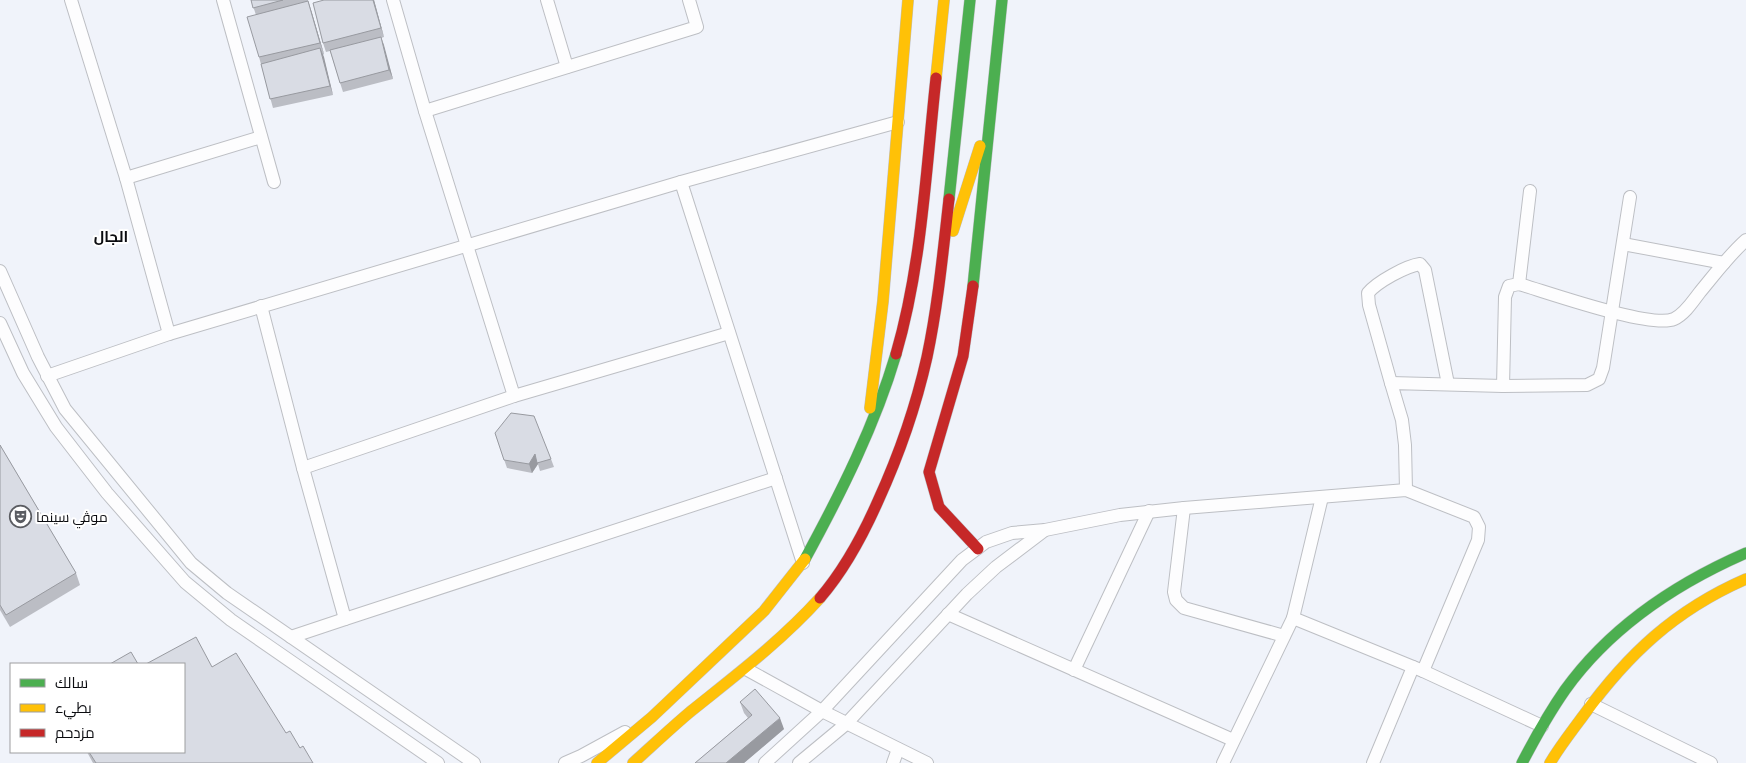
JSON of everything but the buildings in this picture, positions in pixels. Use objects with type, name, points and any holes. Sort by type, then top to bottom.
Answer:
[{"type":"street","points":[[71,0],[126,178],[168,334]]},
{"type":"street","points":[[223,0],[274,182]]},
{"type":"street","points":[[393,0],[424,111],[514,396]]},
{"type":"street","points":[[547,0],[568,67]]},
{"type":"street","points":[[424,111],[697,27],[689,0]]},
{"type":"street","points":[[867,433],[883,301],[908,0]]},
{"type":"street","points":[[597,763],[652,717],[764,611],[803,563],[834,506],[867,433],[889,378],[905,324],[916,264],[944,0]]},
{"type":"street","points":[[633,763],[689,713],[746,669],[800,619],[831,585],[863,535],[890,475],[911,416],[927,357],[941,272],[970,0]]},
{"type":"street","points":[[978,549],[939,508],[929,472],[963,356],[976,260],[1002,0]]},
{"type":"street","points":[[941,272],[991,109]]},
{"type":"street","points":[[47,376],[168,334],[261,306],[681,182],[898,122]]},
{"type":"street","points":[[126,178],[261,137]]},
{"type":"street","points":[[681,182],[803,563]]},
{"type":"street","points":[[1519,284],[1530,191]]},
{"type":"street","points":[[1391,383],[1587,386],[1599,379],[1603,368],[1630,197]]},
{"type":"street","points":[[1503,386],[1505,297],[1509,286],[1519,284],[1612,313],[1661,321],[1674,319],[1684,311],[1746,240]]},
{"type":"street","points":[[1623,244],[1724,263]]},
{"type":"street","points":[[1406,490],[1406,445],[1402,420],[1369,305],[1368,293],[1372,287],[1412,265],[1420,264],[1425,270],[1448,384]]},
{"type":"street","points":[[0,271],[17,313],[65,409],[191,563],[227,593],[474,763]]},
{"type":"street","points":[[261,306],[302,468],[344,619]]},
{"type":"street","points":[[0,323],[23,373],[56,427],[107,493],[185,582],[231,620],[438,763]]},
{"type":"street","points":[[302,468],[514,396],[730,333]]},
{"type":"street","points":[[291,637],[776,478]]},
{"type":"street","points":[[765,763],[822,711],[962,560],[986,542],[1012,533],[1045,530],[1149,511],[1406,490],[1474,517],[1479,527],[1478,540],[1372,763]]},
{"type":"street","points":[[1223,763],[1293,618],[1322,497]]},
{"type":"street","points":[[1184,508],[1174,592],[1176,600],[1184,608],[1284,636]]},
{"type":"street","points":[[1074,670],[1149,511]]},
{"type":"street","points":[[799,763],[846,724],[948,614],[996,566],[1045,530]]},
{"type":"street","points":[[1522,763],[1542,726],[1572,682],[1624,625],[1682,582],[1746,552]]},
{"type":"street","points":[[1550,763],[1591,704],[1640,647],[1686,609],[1746,579]]},
{"type":"street","points":[[948,614],[1233,740]]},
{"type":"street","points":[[1293,618],[1418,669],[1542,726]]},
{"type":"street","points":[[746,669],[846,724],[927,763]]},
{"type":"street","points":[[1591,704],[1692,759],[1712,763]]},
{"type":"street","points":[[565,763],[652,717]]},
{"type":"street","points":[[893,763],[898,750]]},
{"type":"traffic: fast","points":[[949,199],[970,0]]},
{"type":"traffic: fast","points":[[973,286],[1002,0]]},
{"type":"traffic: fast","points":[[805,559],[856,458],[878,407],[896,354]]},
{"type":"traffic: fast","points":[[1522,763],[1542,726],[1565,690],[1603,646],[1646,609],[1670,593],[1694,578],[1746,553]]},
{"type":"traffic: slow","points":[[870,408],[883,301],[908,0]]},
{"type":"traffic: slow","points":[[936,78],[944,0]]},
{"type":"traffic: slow","points":[[953,231],[980,146]]},
{"type":"traffic: slow","points":[[597,763],[652,717],[764,611],[805,559]]},
{"type":"traffic: slow","points":[[1550,763],[1617,673],[1655,636],[1697,605],[1720,591],[1746,579]]},
{"type":"traffic: slow","points":[[633,763],[690,712],[773,644],[820,598]]},
{"type":"traffic: jam","points":[[896,354],[905,320],[917,252],[936,78]]},
{"type":"traffic: jam","points":[[820,598],[845,564],[866,526],[893,466],[912,412],[923,375],[931,337],[949,199]]},
{"type":"traffic: jam","points":[[973,286],[963,356],[929,472],[939,507],[978,549]]},
{"type":"place","name":"موڤي سينما","points":[[20,517]]},
{"type":"district","name":"الجال","points":[[111,237]]}]
